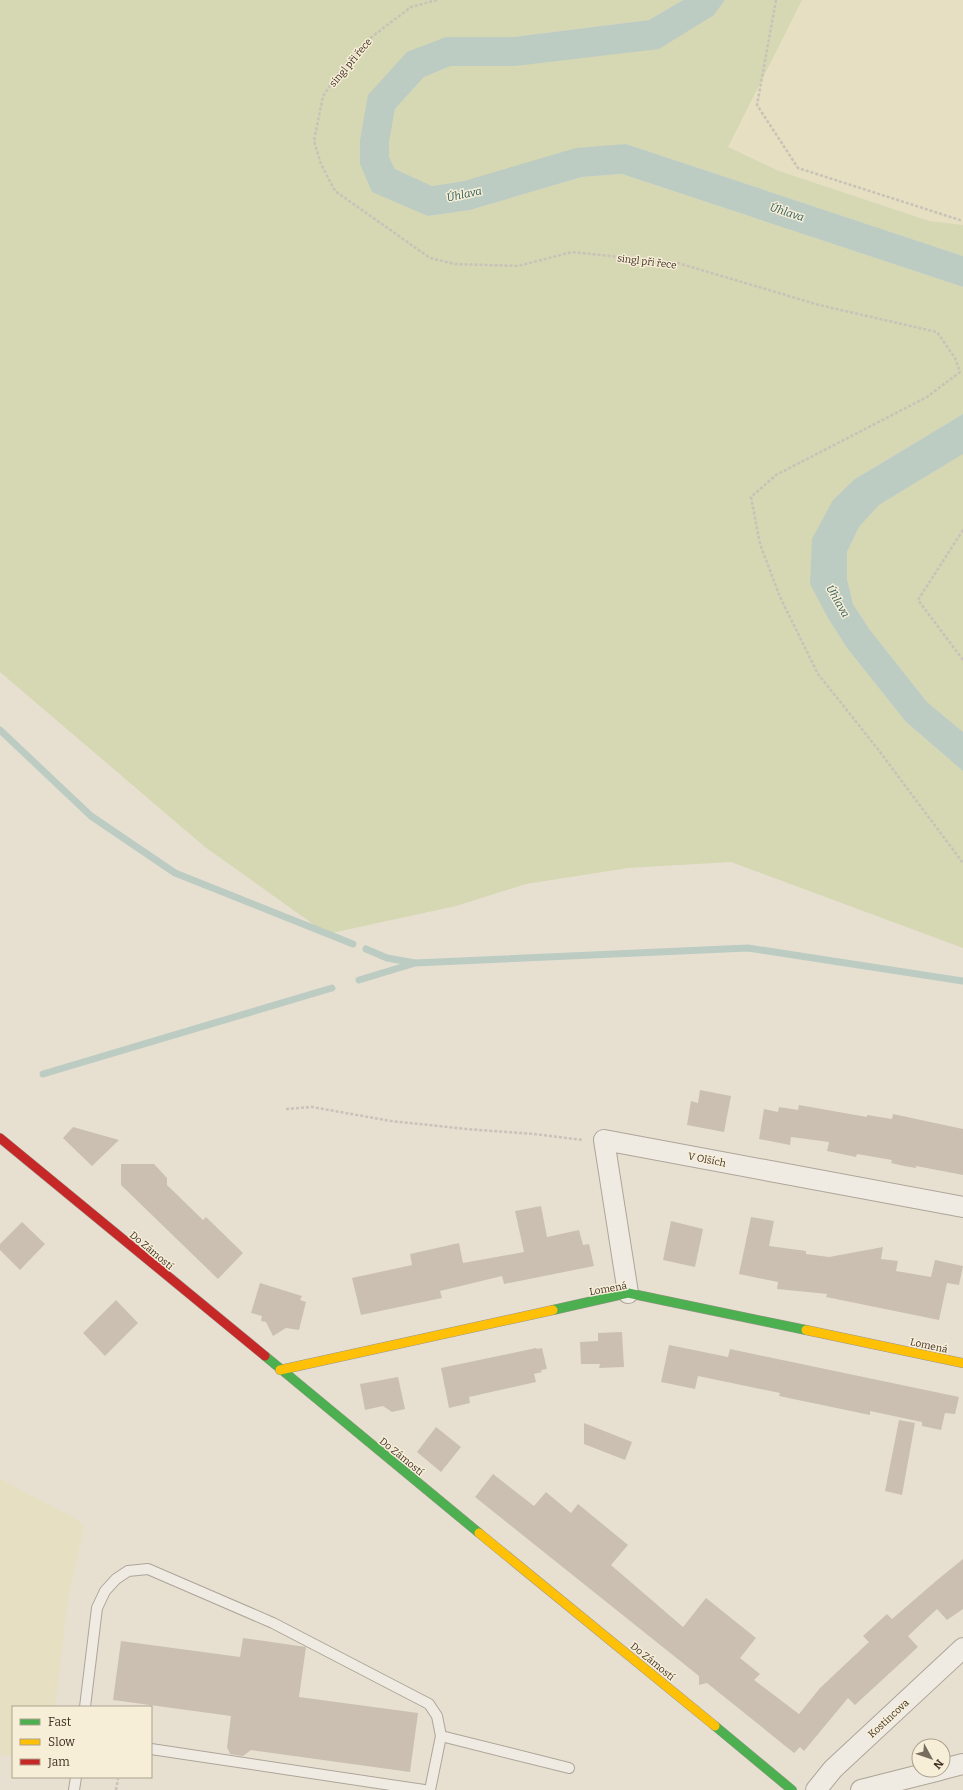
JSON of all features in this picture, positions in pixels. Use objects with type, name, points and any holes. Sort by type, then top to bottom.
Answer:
[{"type":"street","name":"Do Zámostí","points":[[0,1138],[792,1790]]},
{"type":"street","name":"V Olších","points":[[604,1140],[963,1207]]},
{"type":"street","points":[[604,1140],[628,1293]]},
{"type":"street","name":"Lomená","points":[[280,1370],[628,1293],[963,1363]]},
{"type":"street","name":"Kostincova","points":[[816,1790],[833,1769],[963,1648]]},
{"type":"street","points":[[951,1767],[963,1764]]},
{"type":"street","points":[[861,1790],[911,1777]]},
{"type":"lane","points":[[85,1706],[97,1608],[106,1591],[116,1579],[128,1571],[148,1569],[273,1623],[428,1704],[437,1716],[441,1736],[430,1790]]},
{"type":"lane","points":[[441,1736],[569,1768]]},
{"type":"lane","points":[[152,1749],[424,1790]]},
{"type":"lane","points":[[74,1790],[76,1778]]},
{"type":"path","name":"singl při řece","points":[[437,0],[411,7],[364,44],[340,72],[323,96],[314,141],[321,164],[335,191],[430,258],[454,264],[518,266],[572,252],[678,263],[819,305],[937,332],[955,358],[960,372],[927,398],[776,475],[751,497],[760,544],[780,597],[818,674],[877,748],[963,863]]},
{"type":"path","points":[[776,0],[757,105],[798,168],[963,221]]},
{"type":"path","points":[[963,530],[918,600],[963,660]]},
{"type":"path","points":[[286,1108],[312,1107],[391,1120],[467,1129],[534,1134],[585,1140],[604,1140]]},
{"type":"path","points":[[116,1790],[118,1778]]},
{"type":"shaded area","points":[[802,0],[963,0],[963,225],[929,221],[779,171],[727,147]]},
{"type":"shaded area","points":[[0,1479],[73,1517],[84,1526],[68,1600],[55,1706],[12,1706],[12,1756],[0,1755]]},
{"type":"green space","points":[[0,0],[683,0],[649,20],[513,37],[446,37],[360,140],[428,216],[470,210],[582,177],[622,174],[963,287],[963,414],[855,479],[828,618],[847,648],[906,722],[963,771],[963,948],[731,862],[628,868],[526,884],[456,906],[327,934],[205,847],[0,672]]},
{"type":"green space","points":[[725,0],[802,0],[728,147],[779,171],[929,221],[963,225],[963,256],[626,144],[464,181],[432,186],[395,169],[389,157],[389,143],[395,109],[424,77],[451,66],[515,66],[714,15]]},
{"type":"green space","points":[[963,454],[963,732],[927,702],[870,630],[853,604],[847,579],[847,552],[859,527],[879,505]]},
{"type":"water","name":"Úhlava","points":[[683,0],[725,0],[714,15],[659,49],[515,66],[451,66],[424,77],[395,109],[389,143],[389,157],[395,169],[432,186],[464,181],[576,148],[626,144],[963,256],[963,287],[622,174],[582,177],[470,210],[428,216],[372,192],[360,164],[360,140],[368,95],[407,52],[446,37],[513,37],[649,20]]},
{"type":"water","name":"Úhlava","points":[[963,414],[963,454],[879,505],[859,527],[847,552],[847,579],[853,604],[870,630],[927,702],[963,732],[963,771],[906,722],[847,648],[828,618],[810,584],[812,539],[833,500],[855,479]]},
{"type":"building","points":[[700,1090],[731,1096],[724,1132],[687,1125],[691,1101],[698,1103]]},
{"type":"building","points":[[799,1105],[867,1117],[867,1115],[892,1119],[893,1114],[963,1129],[963,1175],[916,1166],[916,1168],[904,1166],[891,1163],[892,1160],[857,1154],[856,1157],[827,1151],[829,1142],[791,1137],[790,1145],[759,1139],[764,1109],[778,1112],[779,1107],[798,1110]]},
{"type":"building","points":[[73,1127],[119,1140],[92,1166],[63,1138]]},
{"type":"building","points":[[121,1164],[154,1164],[167,1178],[167,1185],[203,1220],[206,1217],[243,1253],[218,1279],[121,1185]]},
{"type":"building","points":[[541,1206],[547,1237],[579,1230],[583,1245],[589,1244],[594,1266],[504,1284],[502,1276],[440,1291],[442,1298],[361,1315],[352,1278],[412,1265],[410,1254],[459,1243],[463,1263],[524,1252],[515,1211]]},
{"type":"building","points":[[751,1217],[774,1221],[769,1246],[806,1251],[806,1254],[829,1257],[883,1247],[881,1259],[898,1261],[896,1271],[931,1277],[935,1260],[963,1266],[959,1285],[947,1283],[939,1320],[826,1297],[827,1294],[777,1289],[778,1282],[739,1274]]},
{"type":"building","points":[[671,1221],[703,1229],[695,1267],[663,1260]]},
{"type":"building","points":[[22,1222],[45,1244],[20,1270],[0,1250],[0,1244]]},
{"type":"building","points":[[260,1283],[302,1296],[300,1300],[306,1302],[299,1330],[286,1328],[273,1336],[266,1322],[261,1321],[262,1316],[251,1313]]},
{"type":"building","points":[[116,1300],[138,1323],[105,1356],[83,1333]]},
{"type":"building","points":[[622,1332],[624,1367],[599,1368],[600,1364],[581,1364],[580,1342],[598,1341],[598,1333]]},
{"type":"building","points":[[669,1345],[728,1357],[730,1349],[959,1397],[955,1414],[945,1413],[941,1430],[922,1426],[922,1422],[870,1411],[870,1415],[779,1396],[780,1393],[698,1376],[695,1389],[661,1382]]},
{"type":"building","points":[[542,1348],[547,1369],[541,1370],[542,1372],[534,1374],[536,1382],[469,1397],[470,1403],[449,1408],[441,1368]]},
{"type":"building","points":[[398,1377],[405,1409],[392,1412],[383,1406],[365,1410],[360,1384]]},
{"type":"building","points":[[899,1420],[915,1423],[902,1495],[885,1491]]},
{"type":"building","points":[[584,1423],[632,1442],[625,1460],[584,1444]]},
{"type":"building","points":[[436,1427],[461,1447],[441,1472],[417,1452]]},
{"type":"building","points":[[493,1474],[534,1506],[546,1492],[571,1513],[578,1504],[628,1545],[611,1565],[683,1627],[706,1598],[756,1638],[740,1658],[760,1674],[754,1680],[799,1714],[820,1688],[869,1642],[863,1636],[887,1614],[892,1619],[963,1559],[963,1609],[947,1620],[937,1609],[908,1636],[918,1647],[855,1705],[848,1698],[804,1751],[800,1747],[794,1753],[707,1683],[699,1685],[699,1676],[475,1497]]},
{"type":"building","points":[[243,1638],[306,1647],[299,1697],[418,1713],[410,1772],[251,1750],[243,1756],[230,1754],[227,1747],[231,1716],[113,1700],[121,1641],[240,1657]]},
{"type":"waterway","points":[[0,730],[91,816],[175,873],[353,944]]},
{"type":"waterway","points":[[366,949],[387,958],[415,963],[748,948],[963,981]]},
{"type":"waterway","points":[[359,980],[412,964]]},
{"type":"waterway","points":[[43,1074],[332,988]]},
{"type":"traffic: fast","points":[[553,1310],[628,1293],[806,1330]]},
{"type":"traffic: fast","points":[[265,1356],[479,1533]]},
{"type":"traffic: fast","points":[[715,1726],[792,1790]]},
{"type":"traffic: slow","points":[[280,1370],[553,1310]]},
{"type":"traffic: slow","points":[[806,1330],[963,1363]]},
{"type":"traffic: slow","points":[[479,1533],[715,1726]]},
{"type":"traffic: jam","points":[[0,1138],[265,1356]]}]
